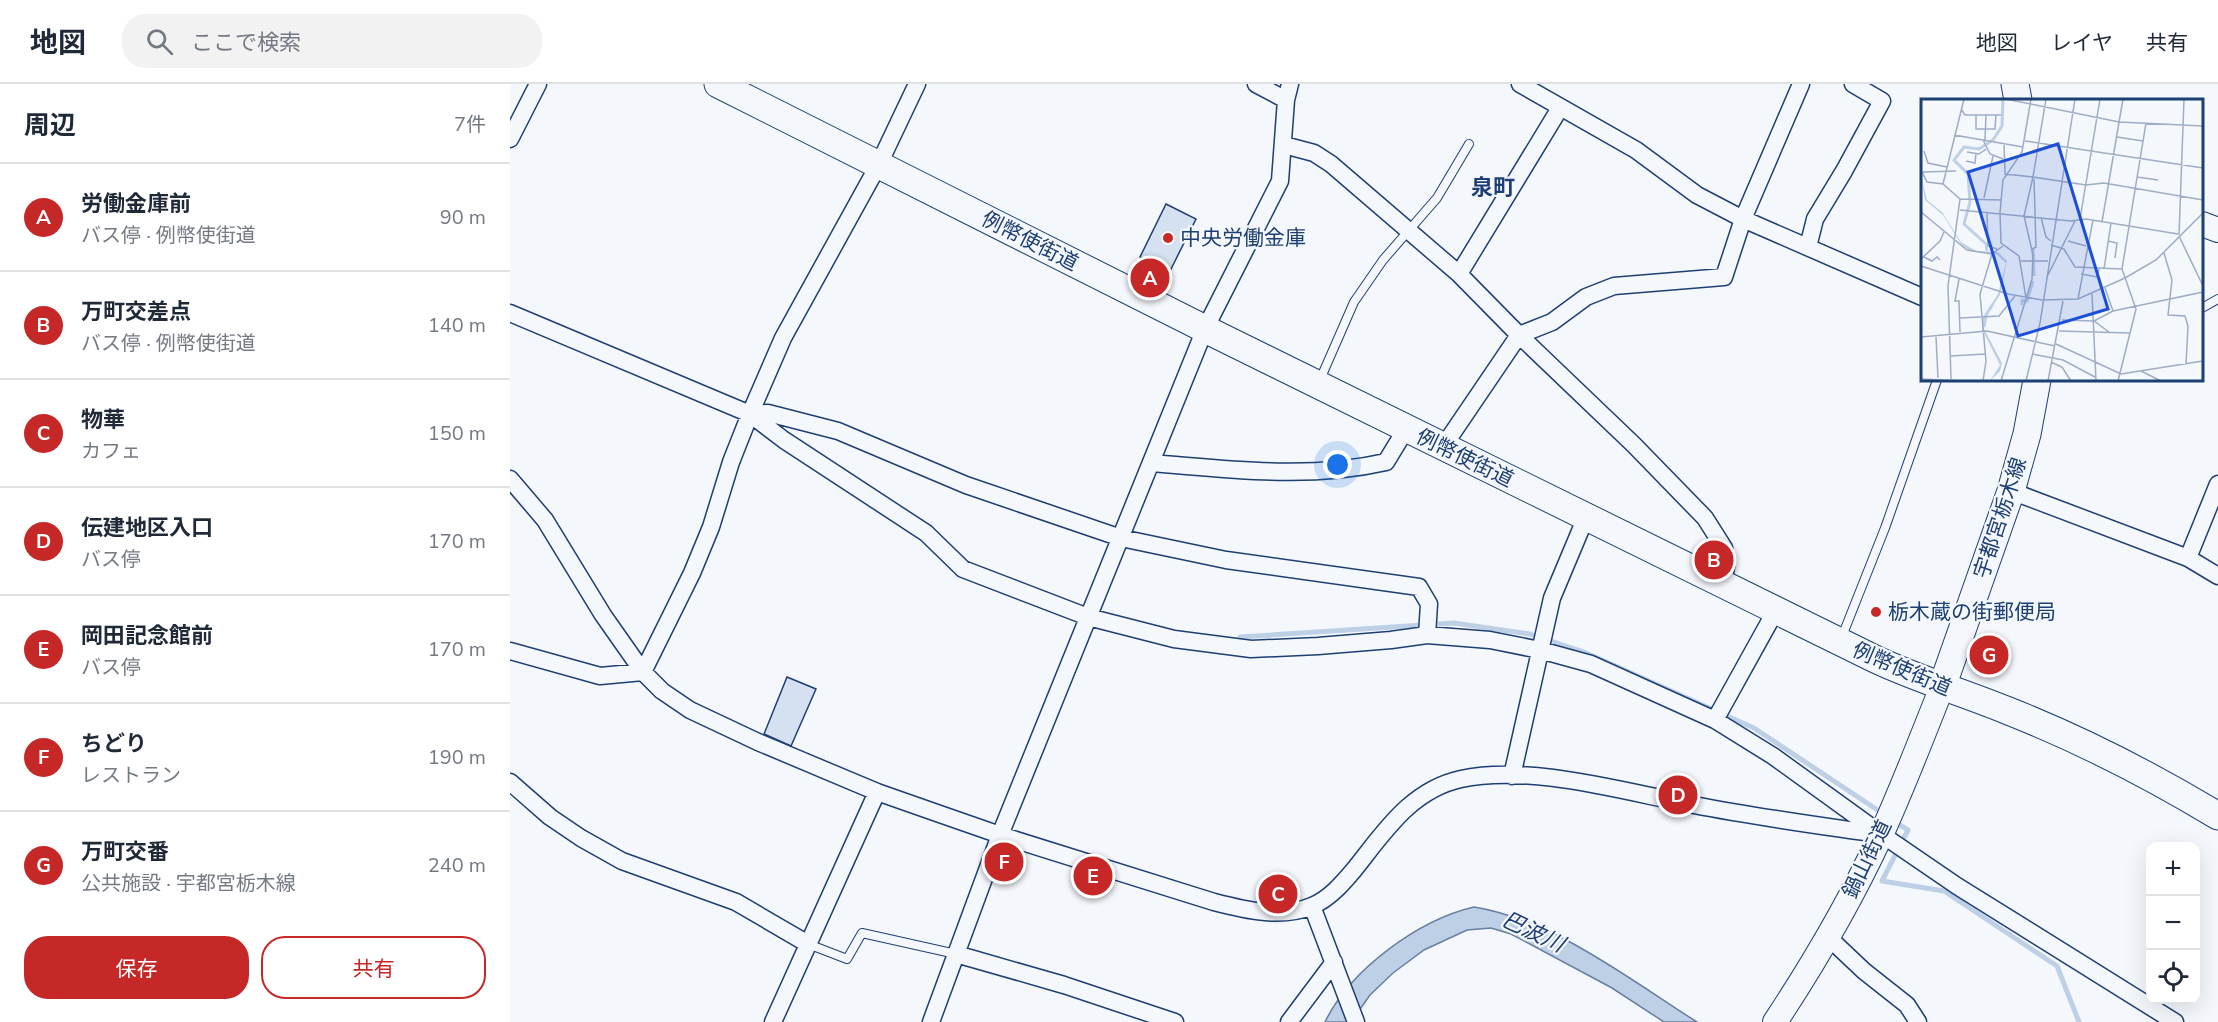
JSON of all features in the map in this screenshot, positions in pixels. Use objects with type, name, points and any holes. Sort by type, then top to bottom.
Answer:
[{"type":"main road","name":"例幣使街道","points":[[718,84],[1317,385],[1840,642],[1904,673],[2005,709],[2073,738],[2158,781],[2218,816]]},
{"type":"main road","points":[[2015,84],[2018,99]]},
{"type":"main road","name":"宇都宮栃木線","points":[[1942,687],[2011,491],[2027,434],[2037,381]]},
{"type":"street","points":[[510,139],[538,84]]},
{"type":"street","points":[[643,672],[674,612],[711,527],[731,462],[783,338],[879,164],[917,84]]},
{"type":"street","points":[[931,1022],[1000,836],[1205,329],[1280,181],[1288,92],[1256,84]]},
{"type":"street","points":[[1520,84],[1636,150],[1696,195],[1743,219],[1921,296]]},
{"type":"street","points":[[1443,447],[1518,335],[1552,322],[1586,297],[1614,286],[1724,277],[1743,219],[1801,84]]},
{"type":"street","points":[[1808,248],[1815,219],[1882,101],[1853,84]]},
{"type":"street","points":[[1459,274],[1560,108]]},
{"type":"street","points":[[1284,145],[1314,153],[1331,164],[1409,230],[1459,274],[1518,335],[1634,446],[1705,518],[1724,548],[1726,567],[1723,583]]},
{"type":"street","points":[[2203,224],[2218,230]]},
{"type":"street","points":[[510,313],[750,414],[793,446],[926,533],[963,569],[1088,617],[1174,639],[1251,649],[1391,640],[1426,634],[1490,640],[1540,650],[1591,664],[1715,720],[1773,756],[1956,886],[2175,1022]]},
{"type":"street","points":[[750,414],[768,413],[838,431],[966,484],[1121,538],[1226,560],[1419,587],[1430,604],[1426,634]]},
{"type":"street","points":[[1151,463],[1286,474],[1356,469],[1386,462],[1406,429]]},
{"type":"street","points":[[510,479],[545,520],[603,615],[643,672],[662,691],[690,710],[758,742],[877,792],[1000,836],[1214,902],[1250,911],[1283,912],[1312,906],[1339,888],[1395,818],[1417,799],[1441,785],[1462,779],[1512,776],[1561,780],[1620,789],[1695,805],[1881,834]]},
{"type":"street","points":[[2188,558],[2218,484]]},
{"type":"street","points":[[2011,491],[2188,558],[2218,576]]},
{"type":"street","points":[[1512,776],[1552,598],[1586,517]]},
{"type":"street","points":[[1715,720],[1776,610]]},
{"type":"street","points":[[510,651],[600,676],[643,672]]},
{"type":"street","name":"鍋山街道","points":[[1775,1022],[1828,937],[1881,834],[1942,687]]},
{"type":"street","points":[[510,782],[550,816],[581,838],[621,861],[736,902],[808,944]]},
{"type":"street","points":[[773,1022],[877,792]]},
{"type":"street","points":[[1312,906],[1356,1022]]},
{"type":"street","points":[[1828,937],[1864,971],[1907,1005],[1917,1022]]},
{"type":"street","points":[[956,954],[1064,985],[1175,1022]]},
{"type":"street","points":[[1289,1022],[1334,962]]},
{"type":"lane","points":[[1317,385],[1354,302],[1383,260],[1437,198],[1469,144]]},
{"type":"lane","points":[[2203,307],[2218,299]]},
{"type":"lane","points":[[1840,642],[1885,528],[1937,381]]},
{"type":"lane","points":[[808,944],[847,959],[862,933],[956,954]]},
{"type":"water","name":"巴波川","points":[[1474,907],[1533,924],[1562,938],[1618,970],[1697,1022],[1664,1022],[1612,988],[1511,934],[1491,928],[1467,930],[1424,950],[1393,973],[1370,995],[1351,1022],[1325,1022],[1351,984],[1388,950],[1431,923]]},
{"type":"building","name":"中央労働金庫","points":[[1166,204],[1196,219],[1170,271],[1140,257]]},
{"type":"building","points":[[787,677],[816,689],[791,746],[764,734]]},
{"type":"waterway","points":[[1240,637],[1454,623],[1530,634],[1584,652],[1754,728],[1885,815]]},
{"type":"waterway","points":[[1895,822],[1908,830],[1882,881],[1944,891],[2057,966],[2079,1022]]},
{"type":"place","name":"中央労働金庫","points":[[1168,238]]},
{"type":"place","name":"労働金庫前","points":[[1150,278]]},
{"type":"place","name":"万町交差点","points":[[1714,560]]},
{"type":"place","name":"栃木蔵の街郵便局","points":[[1876,612]]},
{"type":"place","name":"万町交番","points":[[1989,655]]},
{"type":"place","name":"伝建地区入口","points":[[1678,795]]},
{"type":"place","name":"ちどり","points":[[1004,862]]},
{"type":"place","name":"岡田記念館前","points":[[1093,876]]},
{"type":"place","name":"物華","points":[[1278,894]]},
{"type":"district","name":"泉町","points":[[1493,188]]}]
